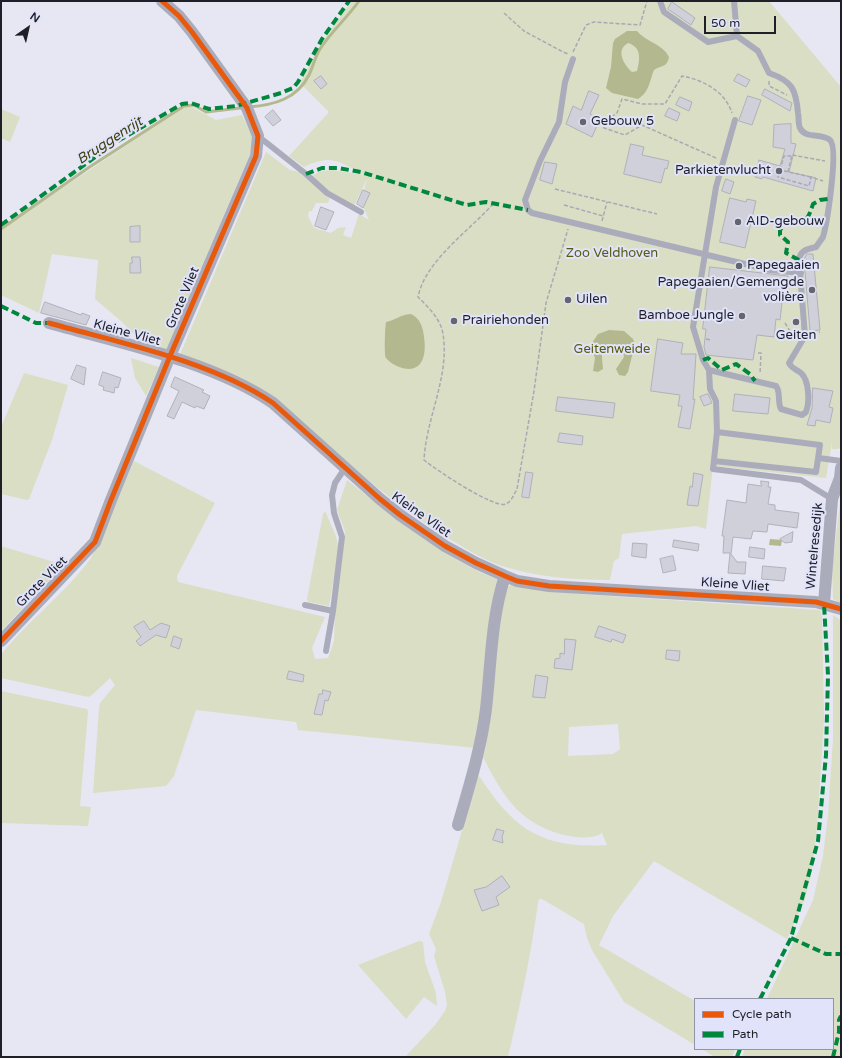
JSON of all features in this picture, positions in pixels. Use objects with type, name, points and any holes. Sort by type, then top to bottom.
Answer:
[{"type":"street","name":"Grote Vliet","points":[[1,641],[95,542],[170,356],[256,156],[258,136],[247,108],[192,32],[179,16],[162,1]]},
{"type":"street","name":"Kleine Vliet","points":[[48,323],[170,356],[253,389],[273,403],[400,515],[446,546],[476,563],[517,581],[549,586],[759,598],[824,604],[841,609]]},
{"type":"street","name":"Wintelresedijk","points":[[824,604],[832,499],[840,478],[841,468]]},
{"type":"street","points":[[458,825],[480,748],[486,711],[499,595],[505,576]]},
{"type":"lane","points":[[660,1],[664,12],[708,42],[737,36],[758,51],[769,73],[784,78],[793,88],[800,128],[807,134],[824,137],[831,141],[834,149],[833,170],[822,238],[816,247],[804,251],[799,256],[805,336],[789,363],[791,367],[801,372],[805,378],[808,400],[806,412],[802,414],[788,412],[781,409],[778,403],[778,388],[709,370]]},
{"type":"lane","points":[[734,1],[737,36]]},
{"type":"lane","points":[[573,59],[560,110],[561,116],[540,162],[525,205],[528,210],[532,213],[770,270],[801,273]]},
{"type":"lane","points":[[735,120],[716,187],[693,327],[702,360],[709,370],[710,389],[716,401],[717,432],[713,469],[801,480],[832,499]]},
{"type":"lane","points":[[258,136],[306,174],[327,193],[360,212]]},
{"type":"lane","points":[[714,461],[816,472],[820,445],[717,432]]},
{"type":"lane","points":[[818,458],[841,461]]},
{"type":"lane","points":[[326,651],[333,612],[342,537],[334,513],[332,495],[335,483],[345,468]]},
{"type":"lane","points":[[305,605],[333,612]]},
{"type":"path","points":[[504,13],[524,31],[563,52],[572,54],[573,48],[586,25],[594,22],[640,25],[647,1]]},
{"type":"path","points":[[769,73],[769,86],[785,95],[795,94]]},
{"type":"path","points":[[723,161],[642,125],[625,135],[604,128],[604,122],[617,113],[622,99],[642,104],[665,104],[682,76],[699,80],[715,89],[730,106],[735,120]]},
{"type":"path","points":[[811,177],[809,186],[778,177],[784,156],[834,162]]},
{"type":"path","points":[[788,172],[792,156]]},
{"type":"path","points":[[780,170],[827,182],[829,170],[833,170]]},
{"type":"path","points":[[555,189],[657,214]]},
{"type":"path","points":[[600,229],[607,202]]},
{"type":"path","points":[[493,204],[431,267],[419,290],[418,296],[432,311],[443,333],[443,363],[425,444],[424,460],[455,480],[500,504],[506,504],[512,499],[517,489],[534,391],[546,304],[570,222]]},
{"type":"path","points":[[564,205],[603,216]]},
{"type":"path","points":[[785,323],[799,346]]},
{"type":"path","points":[[758,353],[761,353],[759,382]]},
{"type":"green space","name":"Zoo Veldhoven","points":[[352,1],[769,1],[841,87],[841,444],[839,449],[832,449],[832,443],[826,478],[713,466],[706,529],[696,526],[622,534],[619,558],[614,561],[610,580],[540,575],[499,565],[446,537],[398,504],[353,468],[266,392],[241,378],[179,357],[266,152],[290,170],[299,172],[330,198],[328,203],[316,203],[312,211],[309,211],[308,216],[314,228],[331,233],[338,228],[346,227],[343,235],[351,238],[359,214],[369,220],[361,202],[367,179],[354,206],[329,191],[311,176],[321,171],[333,170],[365,175],[342,163],[329,160],[304,167],[289,156],[329,112],[300,83],[322,42]]},
{"type":"green space","points":[[190,106],[216,120],[242,115],[253,138],[252,149],[165,353],[146,347],[122,322],[95,299],[98,260],[52,254],[39,313],[1,295],[1,229],[184,107]]},
{"type":"green space","points":[[1,109],[20,117],[10,142],[1,138]]},
{"type":"green space","points":[[131,358],[159,367],[146,396],[135,378]]},
{"type":"green space","points":[[24,373],[68,385],[52,440],[29,499],[27,500],[1,494],[1,427]]},
{"type":"green space","points":[[134,461],[215,503],[177,576],[178,582],[325,617],[312,648],[315,659],[328,658],[334,641],[335,613],[345,531],[337,510],[347,480],[395,517],[452,556],[480,572],[500,580],[476,748],[298,730],[296,722],[196,710],[174,776],[166,786],[93,793],[100,703],[115,685],[110,678],[88,697],[1,678],[1,655],[23,630],[70,583],[91,558]]},
{"type":"green space","points":[[841,495],[841,603],[833,599],[832,570]]},
{"type":"green space","points":[[325,511],[336,536],[339,551],[329,606],[308,602],[307,599],[323,514]]},
{"type":"green space","points":[[1,546],[64,565],[1,631]]},
{"type":"green space","points":[[512,583],[578,594],[820,610],[822,617],[824,718],[817,829],[811,875],[805,899],[787,939],[654,861],[613,916],[599,945],[694,1000],[694,1044],[624,1002],[592,950],[587,938],[584,924],[542,899],[539,899],[525,980],[508,1057],[405,1057],[435,1025],[445,1011],[447,1005],[445,992],[434,956],[436,949],[429,934],[441,902],[478,776],[505,811],[518,823],[532,832],[565,844],[607,845],[602,833],[586,838],[569,836],[538,825],[526,817],[507,797],[483,757],[486,747],[482,746],[504,587],[510,586]],"holes":[[[618,724],[620,749],[613,754],[568,756],[569,727]]]},
{"type":"green space","points":[[833,615],[841,620],[841,1057],[742,1057],[745,1050],[834,1050],[834,998],[767,998],[813,900],[823,856],[828,816],[833,739]]},
{"type":"green space","points":[[1,691],[87,709],[88,712],[80,806],[91,807],[88,826],[1,823]]},
{"type":"green space","points":[[419,941],[423,942],[425,962],[436,993],[437,1006],[424,997],[406,1019],[358,965]]},
{"type":"green space","points":[[704,1050],[735,1050],[732,1057],[715,1057]]},
{"type":"shaded area","points":[[627,31],[637,31],[645,38],[663,49],[669,57],[665,65],[654,70],[649,86],[645,93],[638,99],[612,93],[606,88],[611,67],[613,43],[615,39]],"holes":[[[628,43],[633,45],[638,51],[639,63],[637,71],[632,72],[626,66],[621,53],[624,46]]]},
{"type":"shaded area","points":[[411,314],[419,320],[422,326],[425,351],[418,366],[407,369],[395,365],[385,356],[386,322],[403,315]]},
{"type":"shaded area","points":[[609,330],[624,331],[633,339],[635,344],[628,372],[625,376],[619,375],[616,369],[624,357],[623,351],[618,346],[611,345],[604,349],[602,355],[603,369],[598,372],[593,371],[595,358],[591,347],[592,343],[598,334]]},
{"type":"shaded area","points":[[770,539],[782,540],[781,546],[769,545]]},
{"type":"building","points":[[672,2],[695,18],[691,25],[668,9]]},
{"type":"building","points":[[738,74],[750,80],[746,87],[734,81]]},
{"type":"building","points":[[321,76],[327,84],[321,89],[314,81]]},
{"type":"building","points":[[765,89],[792,103],[790,111],[762,95]]},
{"type":"building","name":"Gebouw 5","points":[[589,91],[599,95],[590,114],[600,119],[592,137],[566,124],[573,106],[581,110]]},
{"type":"building","points":[[748,96],[761,100],[752,125],[739,121]]},
{"type":"building","points":[[680,97],[692,102],[689,111],[676,105]]},
{"type":"building","points":[[669,108],[680,113],[677,121],[665,116]]},
{"type":"building","points":[[273,110],[281,120],[273,126],[265,117]]},
{"type":"building","points":[[791,124],[791,143],[796,144],[789,172],[816,178],[813,191],[763,177],[762,179],[755,177],[759,160],[780,166],[785,149],[773,147],[774,125]]},
{"type":"building","points":[[631,144],[644,147],[642,155],[669,161],[667,169],[665,168],[661,183],[624,174]]},
{"type":"building","points":[[545,162],[557,164],[552,184],[540,180]]},
{"type":"building","points":[[726,179],[734,182],[730,194],[722,191]]},
{"type":"building","points":[[363,190],[370,193],[363,208],[357,204]]},
{"type":"building","name":"AID-gebouw","points":[[730,198],[746,202],[747,199],[756,201],[745,248],[720,242]]},
{"type":"building","points":[[321,207],[334,212],[326,230],[315,226]]},
{"type":"building","points":[[140,226],[140,242],[130,242],[130,227]]},
{"type":"building","points":[[807,254],[813,254],[820,330],[810,331],[804,260]]},
{"type":"building","points":[[132,257],[140,257],[141,273],[130,273],[130,263],[132,263]]},
{"type":"building","name":"Bamboe Jungle","points":[[710,267],[788,276],[788,294],[783,294],[780,320],[776,319],[774,337],[757,335],[753,360],[706,355],[704,347],[706,329],[703,329]]},
{"type":"building","points":[[45,302],[81,315],[82,313],[90,316],[86,325],[41,313]]},
{"type":"building","points":[[658,339],[683,343],[681,354],[696,354],[693,400],[695,399],[690,429],[678,427],[682,406],[678,406],[680,395],[651,391]]},
{"type":"building","points":[[77,365],[86,368],[84,385],[71,379]]},
{"type":"building","points":[[103,372],[121,378],[118,388],[115,387],[114,393],[103,390],[104,387],[99,385]]},
{"type":"building","points":[[175,377],[204,390],[202,392],[210,396],[204,409],[196,406],[195,408],[182,402],[174,419],[167,416],[179,391],[171,387]]},
{"type":"building","points":[[813,388],[833,391],[829,407],[833,408],[830,423],[816,420],[815,426],[807,425],[812,408]]},
{"type":"building","points":[[708,394],[712,403],[704,406],[700,397]]},
{"type":"building","points":[[735,394],[770,398],[768,414],[733,411]]},
{"type":"building","points":[[558,397],[615,403],[613,418],[556,411]]},
{"type":"building","points":[[560,433],[583,436],[582,445],[558,442]]},
{"type":"building","points":[[526,472],[533,473],[529,498],[522,497]]},
{"type":"building","points":[[694,473],[703,475],[698,506],[687,505]]},
{"type":"building","points":[[761,481],[769,482],[768,487],[771,487],[768,504],[775,505],[775,510],[799,513],[797,528],[768,524],[767,532],[753,531],[751,539],[733,537],[731,554],[737,562],[746,562],[745,574],[728,573],[730,553],[723,553],[724,536],[722,536],[727,500],[746,503],[748,484],[761,486]]},
{"type":"building","points":[[793,532],[792,542],[785,543],[780,539]]},
{"type":"building","points":[[674,540],[699,544],[698,551],[673,547]]},
{"type":"building","points":[[633,543],[647,544],[646,558],[632,556]]},
{"type":"building","points":[[750,547],[765,549],[764,559],[749,557]]},
{"type":"building","points":[[673,556],[676,570],[663,573],[660,559]]},
{"type":"building","points":[[763,566],[786,568],[784,581],[762,579]]},
{"type":"building","points":[[144,621],[150,630],[161,623],[170,626],[166,638],[156,635],[140,646],[136,641],[141,637],[134,627]]},
{"type":"building","points":[[599,626],[626,635],[623,643],[612,639],[611,642],[595,637]]},
{"type":"building","points":[[174,636],[182,639],[179,649],[171,646]]},
{"type":"building","points":[[565,639],[576,640],[572,670],[554,668],[555,659],[560,658],[560,653],[564,654]]},
{"type":"building","points":[[667,650],[680,651],[679,661],[666,659]]},
{"type":"building","points":[[289,671],[304,675],[303,682],[287,679]]},
{"type":"building","points":[[536,675],[548,677],[545,698],[533,697]]},
{"type":"building","points":[[323,690],[331,692],[328,701],[325,700],[322,715],[314,714],[319,694],[322,694]]},
{"type":"building","points":[[497,829],[504,831],[502,837],[503,843],[493,840]]},
{"type":"building","points":[[502,876],[510,887],[496,897],[499,905],[482,911],[474,890],[486,887]]},
{"type":"waterway","name":"Bruggenrijt","points":[[249,107],[267,105],[276,102],[298,90],[309,75],[320,49],[359,1]]},
{"type":"waterway","name":"Bruggenrijt","points":[[1,229],[88,168],[184,106],[194,105],[206,112],[240,108]]},
{"type":"marked path","points":[[1,225],[116,142],[182,104],[191,103],[209,109],[236,106],[293,88],[298,82],[322,39],[349,1]]},
{"type":"marked path","points":[[306,174],[322,168],[338,168],[361,172],[467,205],[486,202],[528,210]]},
{"type":"marked path","points":[[799,260],[786,253],[788,242],[780,235],[780,230],[785,224],[804,221],[809,215],[813,204],[820,200],[828,199]]},
{"type":"marked path","points":[[1,306],[36,323],[49,323]]},
{"type":"marked path","points":[[703,360],[708,358],[722,370],[736,364],[750,374],[755,381]]},
{"type":"marked path","points":[[761,998],[791,938],[818,841],[826,755],[828,675],[824,604]]},
{"type":"marked path","points":[[791,938],[826,954],[841,954]]},
{"type":"marked path","points":[[833,1057],[841,1016]]},
{"type":"marked path","points":[[737,1057],[740,1050]]},
{"type":"cycle path","points":[[1,641],[95,542],[170,356],[256,156],[258,136],[247,108],[192,32],[179,16],[162,1]]},
{"type":"cycle path","points":[[49,323],[164,355],[194,365],[248,388],[273,403],[380,499],[400,515],[445,546],[476,563],[517,581],[549,586],[816,602],[841,609]]},
{"type":"place","name":"Gebouw 5","points":[[583,122]]},
{"type":"place","name":"Parkietenvlucht","points":[[779,171]]},
{"type":"place","name":"AID-gebouw","points":[[738,222]]},
{"type":"place","name":"Papegaaien","points":[[739,266]]},
{"type":"place","name":"Papegaaien/Gemengde volière","points":[[812,290]]},
{"type":"place","name":"Uilen","points":[[568,300]]},
{"type":"place","name":"Bamboe Jungle","points":[[742,316]]},
{"type":"place","name":"Prairiehonden","points":[[454,321]]},
{"type":"place","name":"Geiten","points":[[796,322]]},
{"type":"park label","name":"Geitenweide","points":[[612,350]]}]
